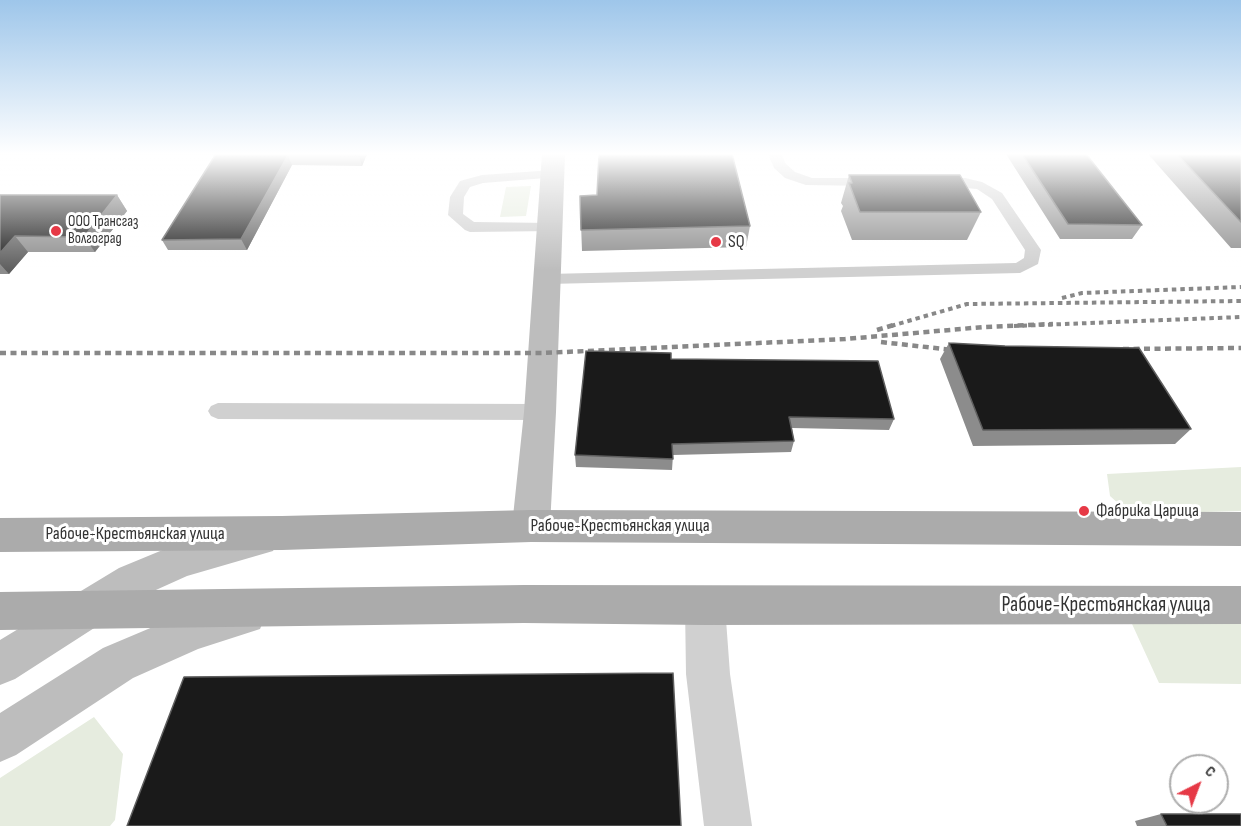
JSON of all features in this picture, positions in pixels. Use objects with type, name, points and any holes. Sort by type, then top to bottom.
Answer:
[{"type":"main road","name":"Рабоче-Крестьянская улица","points":[[0,535],[282,533],[531,526],[1241,529]]},
{"type":"main road","name":"Рабоче-Крестьянская улица","points":[[0,611],[87,609],[154,590],[279,606],[1241,605]]},
{"type":"street","points":[[531,526],[540,412],[552,193]]},
{"type":"street","points":[[154,590],[182,560],[282,533]]},
{"type":"street","points":[[118,663],[142,635],[152,618],[154,590],[141,544],[130,534]]},
{"type":"street","points":[[0,739],[118,663],[193,630],[279,606]]},
{"type":"street","points":[[705,606],[708,674],[728,826]]},
{"type":"street","points":[[0,664],[87,609]]},
{"type":"lane","points":[[460,193],[455,215],[470,227],[550,228]]},
{"type":"lane","points":[[548,279],[1020,268],[1032,260],[1033,250],[997,196],[992,193]]},
{"type":"lane","points":[[218,411],[540,412]]},
{"type":"shaded area","points":[[505,193],[530,193],[526,216],[500,217]]},
{"type":"shaded area","points":[[1241,467],[1241,511],[1130,514],[1110,496],[1107,474]]},
{"type":"shaded area","points":[[1127,613],[1241,614],[1241,684],[1159,683]]},
{"type":"shaded area","points":[[94,717],[123,754],[115,820],[110,826],[0,826],[0,778]]},
{"type":"building","points":[[192,193],[267,193],[241,239],[162,240]]},
{"type":"building","points":[[597,193],[742,193],[750,226],[581,230],[580,196],[597,195]]},
{"type":"building","points":[[853,193],[970,193],[981,212],[860,212]]},
{"type":"building","points":[[1047,193],[1116,193],[1142,225],[1068,224]]},
{"type":"building","points":[[1213,193],[1241,193],[1241,222]]},
{"type":"building","points":[[0,195],[117,195],[84,237],[15,236],[0,253]]},
{"type":"building","points":[[949,343],[1139,348],[1191,429],[983,430]]},
{"type":"building","points":[[586,351],[671,353],[671,359],[878,361],[894,419],[789,417],[794,441],[672,444],[673,459],[575,455]]},
{"type":"building","points":[[673,673],[681,826],[127,826],[184,677]]},
{"type":"building","points":[[1161,814],[1241,814],[1241,826],[1167,826]]},
{"type":"railway","points":[[1062,298],[1082,293],[1241,287]]},
{"type":"railway","points":[[891,326],[967,304],[1241,301]]},
{"type":"railway","points":[[1014,326],[1241,317]]},
{"type":"railway","points":[[877,330],[897,324]]},
{"type":"railway","points":[[0,353],[543,353],[845,339],[984,327],[1053,324]]},
{"type":"railway","points":[[881,342],[962,351]]},
{"type":"railway","points":[[1123,349],[1241,348]]},
{"type":"place","name":"ООО Трансгаз Волгоград","points":[[56,231]]},
{"type":"place","name":"SQ","points":[[716,242]]},
{"type":"place","name":"Фабрика Царица","points":[[1084,511]]}]
